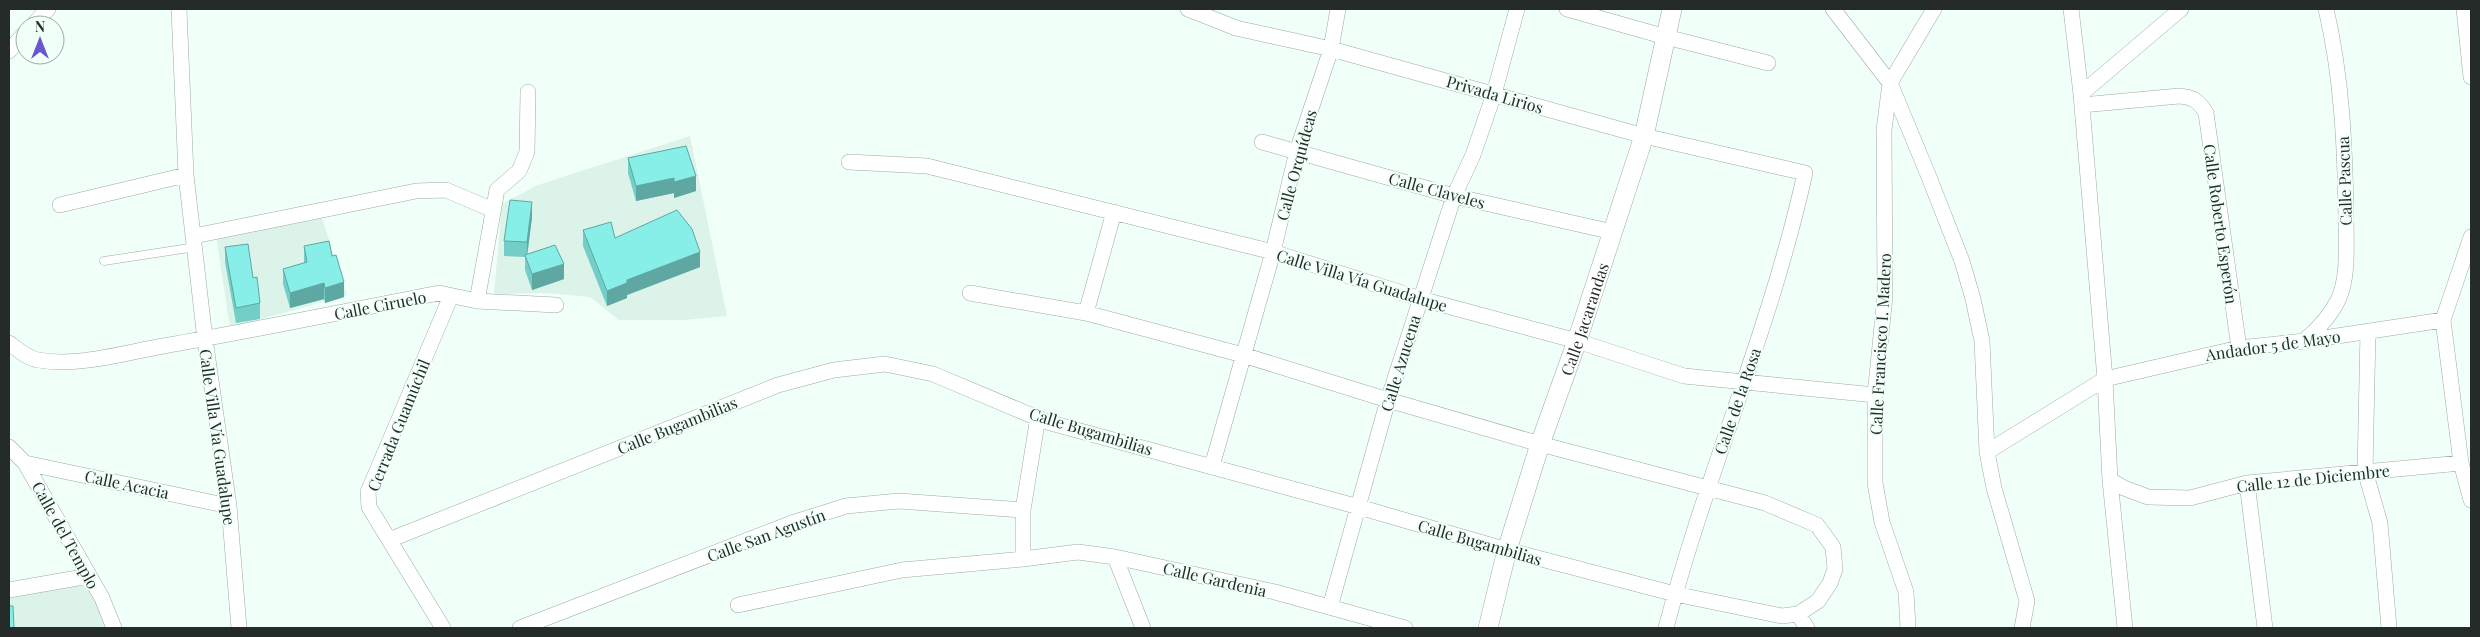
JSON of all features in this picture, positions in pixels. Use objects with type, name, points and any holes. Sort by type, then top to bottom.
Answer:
[{"type":"street","name":"Calle Villa Vía Guadalupe","points":[[180,9],[186,175],[205,339],[229,506],[239,628]]},
{"type":"street","name":"Privada Lirios","points":[[1188,9],[1236,28],[1331,49],[1644,136],[1805,173]]},
{"type":"street","name":"Calle Orquídeas","points":[[1212,466],[1273,252],[1297,151],[1331,49],[1338,9]]},
{"type":"street","name":"Calle Azucena","points":[[1330,607],[1388,400],[1454,196],[1473,155],[1494,94],[1517,9]]},
{"type":"street","points":[[1567,9],[1666,38],[1768,63]]},
{"type":"street","name":"Calle Jacarandas","points":[[1488,628],[1507,550],[1540,444],[1577,341],[1644,136],[1672,9]]},
{"type":"street","points":[[1833,9],[1890,83],[1962,261],[1982,341],[1988,452],[1994,488],[2027,601],[2022,628]]},
{"type":"street","name":"Calle Francisco I. Madero","points":[[1908,628],[1906,592],[1882,522],[1875,483],[1875,395],[1886,296],[1884,130],[1890,83],[1934,9]]},
{"type":"street","points":[[2071,9],[2082,99],[2105,379],[2110,480],[2125,628]]},
{"type":"street","points":[[2082,99],[2181,9]]},
{"type":"street","name":"Calle Pascua","points":[[2304,341],[2325,322],[2339,299],[2346,261],[2343,123],[2335,44],[2326,9]]},
{"type":"street","points":[[2464,9],[2469,33],[2471,77]]},
{"type":"street","points":[[477,301],[497,190],[519,171],[527,152],[528,92]]},
{"type":"street","name":"Calle Roberto Esperón","points":[[2082,99],[2189,97],[2199,102],[2206,113],[2239,348]]},
{"type":"street","name":"Calle Claveles","points":[[1262,142],[1454,196],[1613,232]]},
{"type":"street","name":"Calle Villa Vía Guadalupe","points":[[849,162],[927,166],[1273,252],[1421,299],[1577,341],[1684,376],[1875,395]]},
{"type":"street","name":"Calle de la Rosa","points":[[1666,628],[1708,487],[1746,381],[1793,226],[1805,173]]},
{"type":"street","points":[[60,205],[186,175]]},
{"type":"street","points":[[195,242],[416,191],[446,190],[493,210]]},
{"type":"street","points":[[1086,313],[1114,212]]},
{"type":"street","points":[[2471,237],[2443,320],[2462,463],[2471,500]]},
{"type":"street","name":"Calle Ciruelo","points":[[9,342],[19,351],[37,360],[64,361],[102,357],[205,339],[439,293],[477,301],[556,305]]},
{"type":"street","points":[[970,293],[1086,313],[1243,355],[1540,444],[1765,503],[1817,525],[1833,547],[1835,569],[1830,583],[1818,601],[1798,614],[1807,628]]},
{"type":"street","name":"Cerrada Guamúchil","points":[[443,628],[369,506],[368,492],[451,296]]},
{"type":"street","name":"Andador 5 de Mayo","points":[[1988,452],[2105,379],[2239,348],[2304,341],[2443,320]]},
{"type":"street","points":[[2368,331],[2364,471],[2380,523],[2389,628]]},
{"type":"street","name":"Calle Bugambilias","points":[[389,540],[778,385],[834,370],[885,364],[934,374],[1038,418],[1507,550],[1675,594],[1782,616],[1798,614]]},
{"type":"street","points":[[1023,560],[1023,510],[1038,418]]},
{"type":"street","name":"Calle del Templo","points":[[9,447],[25,463],[89,576],[114,628]]},
{"type":"street","name":"Calle Acacia","points":[[25,463],[229,506]]},
{"type":"street","name":"Calle 12 de Diciembre","points":[[2110,480],[2124,488],[2148,497],[2190,498],[2247,483],[2462,463]]},
{"type":"street","points":[[2247,483],[2265,628]]},
{"type":"street","name":"Calle San Agustín","points":[[520,628],[792,523],[846,506],[899,501],[1023,510]]},
{"type":"street","name":"Calle Gardenia","points":[[738,605],[902,570],[1023,560],[1078,552],[1115,557],[1275,592],[1405,628]]},
{"type":"street","points":[[1115,557],[1143,628]]},
{"type":"street","points":[[9,590],[89,576]]},
{"type":"lane","points":[[104,261],[195,242]]},
{"type":"shaded area","points":[[690,136],[727,316],[684,320],[619,320],[590,297],[545,293],[494,294],[502,204],[538,185]]},
{"type":"shaded area","points":[[321,215],[347,295],[230,328],[216,235]]},
{"type":"shaded area","points":[[92,585],[107,628],[9,628],[9,592]]},
{"type":"building","points":[[686,146],[696,176],[674,182],[674,178],[636,186],[628,158]]},
{"type":"building","points":[[510,200],[532,202],[527,242],[504,241]]},
{"type":"building","points":[[677,210],[692,229],[700,252],[627,280],[627,283],[607,291],[583,230],[611,222],[615,238]]},
{"type":"building","points":[[329,241],[332,256],[336,255],[344,282],[325,288],[324,283],[290,293],[283,269],[307,262],[304,246]]},
{"type":"building","points":[[248,244],[253,278],[257,277],[260,303],[236,308],[225,247]]},
{"type":"building","points":[[555,245],[564,264],[532,274],[525,255]]},
{"type":"building","points":[[9,606],[13,606],[14,628],[9,628]]}]
